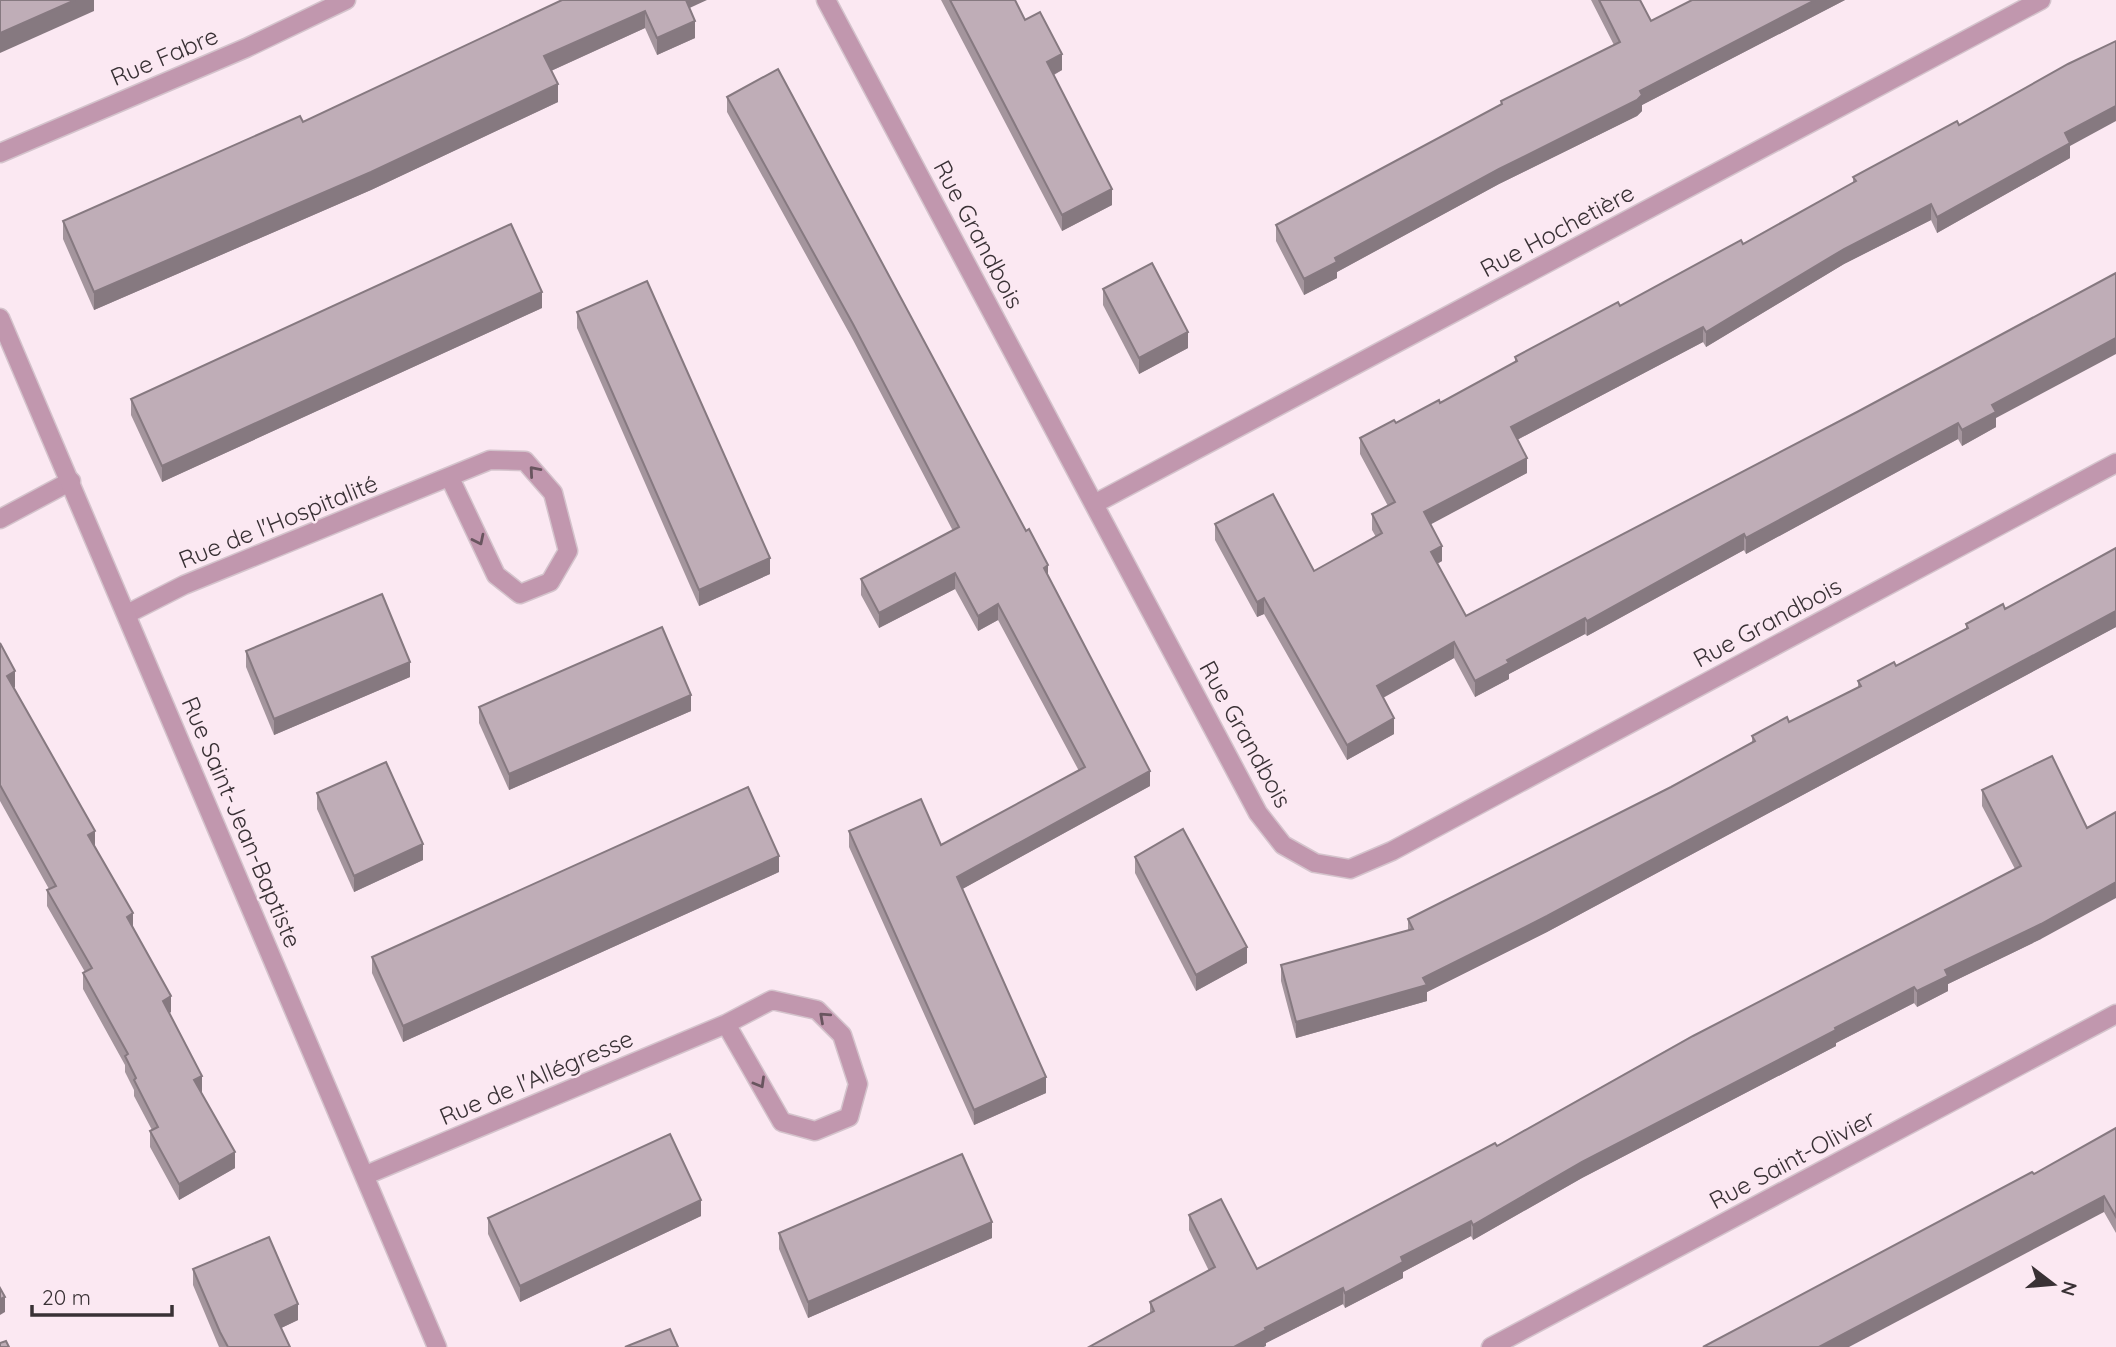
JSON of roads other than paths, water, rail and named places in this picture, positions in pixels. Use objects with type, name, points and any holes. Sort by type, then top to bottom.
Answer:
[{"type":"street","name":"Rue Fabre","points":[[0,153],[246,48],[346,0]]},
{"type":"street","name":"Rue Grandbois","points":[[826,0],[1096,503],[1258,813],[1283,845],[1315,863],[1350,869],[1392,851],[2116,463]]},
{"type":"street","name":"Rue Hochetière","points":[[1096,503],[2041,0]]},
{"type":"street","name":"Rue Saint-Jean-Baptiste","points":[[0,318],[437,1347]]},
{"type":"street","name":"Rue de l'Hospitalité","points":[[127,614],[184,586],[490,460],[525,461],[553,493],[568,551],[550,582],[520,594],[496,575],[450,478]]},
{"type":"street","points":[[0,519],[71,481]]},
{"type":"street","name":"Rue de l'Allégresse","points":[[366,1175],[726,1024],[772,1000],[817,1010],[842,1035],[858,1084],[849,1117],[815,1131],[782,1122],[726,1024]]},
{"type":"street","name":"Rue Saint-Olivier","points":[[1491,1347],[2116,1014]]}]
